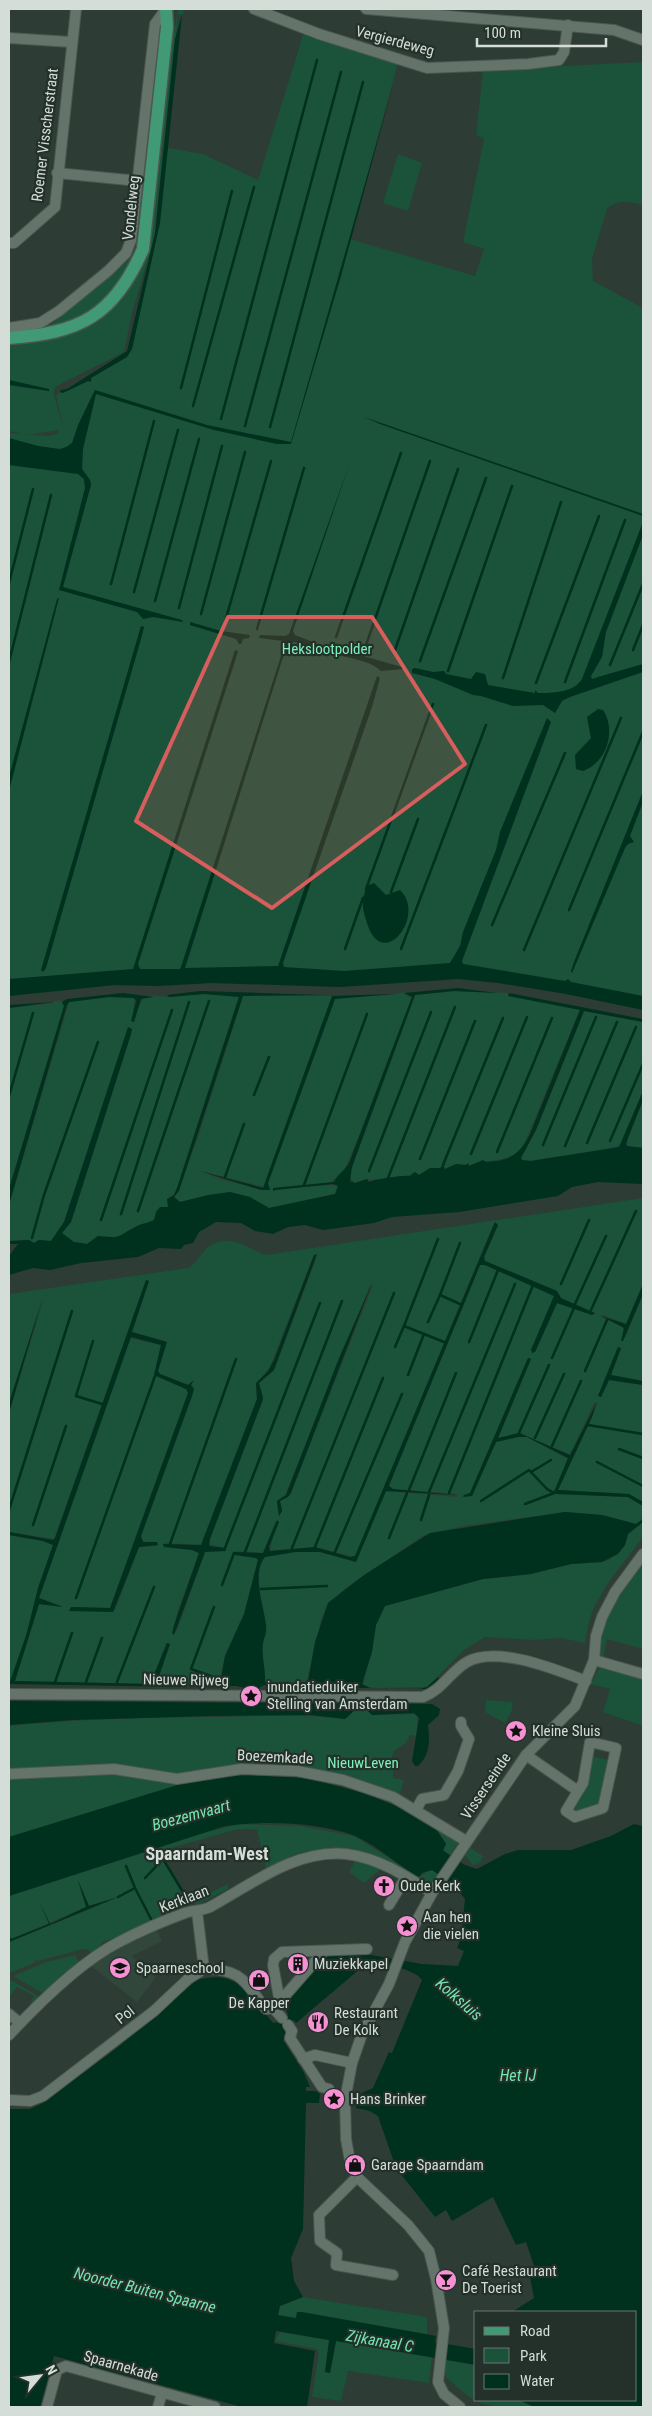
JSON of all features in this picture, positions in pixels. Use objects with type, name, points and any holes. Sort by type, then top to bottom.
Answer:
[{"type":"main road","name":"Vondelweg","points":[[9,338],[52,334],[85,321],[114,298],[133,271],[143,249],[167,28],[166,9]]},
{"type":"main road","name":"Vondelweg","points":[[167,28],[174,9]]},
{"type":"street","name":"Roemer Visscherstraat","points":[[9,244],[14,243],[55,207],[57,173],[76,9]]},
{"type":"street","name":"Vondelweg","points":[[9,328],[31,325],[50,317],[108,271],[126,253],[131,240],[139,181],[155,24],[166,9]]},
{"type":"street","name":"Vergierdeweg","points":[[254,9],[319,34],[427,68],[528,64],[558,60],[564,52],[568,25]]},
{"type":"street","name":"Vergierdeweg","points":[[366,9],[614,30],[643,40]]},
{"type":"street","points":[[9,38],[71,42]]},
{"type":"street","points":[[57,173],[139,181]]},
{"type":"street","name":"Visserseinde","points":[[357,2177],[350,2161],[344,2122],[344,2100],[352,2063],[362,2034],[394,1970],[404,1942],[466,1841],[526,1755],[572,1711],[594,1660],[598,1629],[605,1609],[643,1554]]},
{"type":"street","name":"Nieuwe Rijweg","points":[[9,1694],[423,1697],[434,1693],[468,1661],[484,1656],[528,1661],[586,1680]]},
{"type":"street","points":[[594,1660],[643,1674]]},
{"type":"street","points":[[416,1810],[422,1799],[444,1795],[458,1771],[469,1740],[461,1726],[461,1722]]},
{"type":"street","points":[[590,1742],[616,1748],[602,1808],[575,1817],[566,1811],[578,1791],[582,1782],[590,1742]]},
{"type":"street","points":[[526,1755],[578,1791]]},
{"type":"street","name":"Boezemkade","points":[[9,1774],[114,1768],[177,1779],[241,1769],[297,1771],[344,1780],[393,1797],[466,1841]]},
{"type":"street","name":"Kerklaan","points":[[9,2035],[20,2023],[103,1952],[119,1942],[187,1912],[208,1908],[251,1882],[309,1857],[336,1854],[362,1857],[390,1867],[406,1877],[435,1889]]},
{"type":"street","points":[[389,1905],[406,1877]]},
{"type":"street","points":[[197,1911],[204,1969],[223,1969],[242,1977],[266,2008],[276,2006],[324,1951]]},
{"type":"street","points":[[329,2089],[322,2087],[290,2038],[287,2025],[276,2006],[273,1965],[277,1956],[285,1951],[367,1949]]},
{"type":"street","name":"Pol","points":[[9,2100],[30,2101],[42,2096],[154,2011],[188,1979],[204,1969]]},
{"type":"street","points":[[9,2014],[20,2023]]},
{"type":"street","points":[[304,2059],[315,2055],[352,2063]]},
{"type":"street","points":[[393,2275],[336,2265],[337,2253],[320,2241],[319,2215],[357,2177],[408,2226],[429,2251],[440,2297],[444,2328],[438,2366],[438,2382],[448,2404],[460,2407]]},
{"type":"street","name":"Spaarnekade","points":[[47,2407],[57,2370],[62,2366],[215,2407]]},
{"type":"street","points":[[158,2407],[162,2393]]},
{"type":"highlighted area","points":[[228,617],[372,617],[465,764],[272,908],[136,821]]},
{"type":"shaded area","name":"Spaarneschool","points":[[157,1930],[162,1941],[132,1956],[156,1977],[137,2002],[91,1966],[116,1949]]},
{"type":"green space","name":"Hekslootpolder","points":[[178,9],[183,9],[184,14],[178,15],[155,228],[168,148],[203,154],[258,180],[304,32],[398,63],[350,239],[475,276],[484,249],[463,242],[484,139],[476,135],[483,70],[643,62],[643,205],[628,202],[615,204],[607,209],[592,259],[593,281],[643,308],[643,1004],[511,978],[289,978],[9,988],[9,433],[24,434],[9,431],[9,342],[66,334],[95,321],[121,297],[134,279]],"holes":[[[151,249],[126,354],[56,395],[63,426],[54,395],[55,387],[124,352],[132,313]],[[59,430],[57,434],[47,436],[30,435]]]},
{"type":"green space","points":[[398,154],[422,163],[408,211],[383,203]]},
{"type":"green space","points":[[133,254],[120,281],[100,302],[75,318],[47,328]]},
{"type":"green space","points":[[454,991],[509,993],[508,996],[580,1009],[524,1145],[511,1156],[501,1160],[481,1161],[468,1166],[454,1166],[446,1169],[443,1169],[443,1166],[440,1168],[430,1168],[419,1175],[414,1172],[402,1178],[369,1180],[355,1183],[349,1177],[352,1167],[415,995]]},
{"type":"green space","points":[[405,992],[405,995],[412,997],[344,1171],[330,1183],[273,1188],[337,1185],[338,1189],[335,1194],[269,1208],[234,1194],[216,1195],[180,1202],[174,1199],[197,1140],[243,996],[333,996],[334,998],[321,1026],[264,1187],[200,1171],[223,1180],[266,1190],[270,1188],[267,1187],[268,1183],[335,998],[391,995]]},
{"type":"green space","points":[[204,994],[239,996],[177,1188],[174,1195],[170,1197],[168,1207],[156,1214],[154,1220],[118,1236],[98,1236],[87,1244],[74,1242],[62,1233],[62,1230],[71,1222],[131,1034],[129,1027],[64,1222],[51,1241],[39,1240],[34,1243],[29,1240],[9,1241],[9,1205],[69,1002],[109,997],[135,998],[132,1022],[143,998],[153,997],[152,995],[169,997]]},
{"type":"green space","points":[[54,1001],[62,1001],[64,1006],[9,1189],[9,1008],[53,1003]]},
{"type":"green space","points":[[584,1011],[643,1022],[643,1091],[622,1145],[531,1161],[522,1160],[521,1158],[536,1130]]},
{"type":"green space","points":[[643,1100],[643,1148],[627,1146],[628,1138]]},
{"type":"green space","points":[[643,1198],[643,1284],[626,1324],[603,1315],[601,1317],[623,1327],[625,1338],[643,1294],[643,1381],[611,1375],[621,1349],[618,1347],[598,1396],[601,1397],[609,1380],[643,1385],[643,1502],[629,1494],[558,1490],[592,1417],[597,1402],[594,1403],[570,1455],[520,1433],[498,1438],[531,1359],[528,1358],[470,1493],[466,1495],[472,1496],[496,1442],[527,1437],[568,1459],[554,1492],[628,1497],[643,1506],[641,1521],[636,1524],[602,1515],[565,1512],[464,1526],[424,1535],[346,1588],[328,1603],[321,1620],[306,1685],[272,1686],[265,1682],[262,1653],[266,1624],[260,1594],[259,1573],[265,1557],[295,1552],[320,1552],[356,1561],[386,1491],[457,1497],[457,1494],[393,1489],[389,1486],[480,1265],[485,1265],[554,1296],[531,1350],[535,1352],[557,1303],[592,1315],[561,1298],[557,1291],[485,1261],[484,1257],[498,1225],[494,1223],[355,1557],[315,1547],[270,1551],[276,1521],[263,1553],[235,1551],[236,1555],[256,1558],[258,1560],[244,1614],[225,1656],[219,1684],[157,1682],[170,1644],[166,1643],[151,1684],[15,1681],[39,1604],[63,1607],[39,1598],[129,1338],[161,1345],[154,1375],[186,1389],[188,1393],[110,1608],[71,1607],[71,1611],[115,1610],[139,1547],[157,1546],[141,1540],[141,1536],[192,1396],[194,1389],[191,1385],[194,1380],[189,1385],[160,1374],[158,1371],[165,1341],[132,1332],[149,1281],[146,1280],[54,1539],[9,1532],[9,1413],[44,1298],[9,1403],[9,1294],[188,1268],[194,1264],[207,1248],[222,1241],[237,1242],[266,1255]],"holes":[[[314,1255],[316,1259],[274,1370],[259,1383],[263,1398],[262,1402],[208,1544],[225,1548],[205,1552],[176,1633],[177,1613],[199,1553],[164,1543],[201,1545],[257,1399],[256,1386],[270,1367]],[[373,1285],[297,1477],[282,1500],[280,1501],[282,1511],[278,1515],[277,1501],[285,1495],[370,1286]]]},
{"type":"green space","points":[[643,1522],[643,1537],[608,1583],[594,1607],[585,1643],[561,1638],[534,1640],[485,1637],[464,1650],[427,1687],[376,1688],[363,1686],[376,1625],[385,1606],[483,1579],[531,1574],[571,1564],[602,1562],[610,1559],[627,1540],[628,1534]]},
{"type":"green space","points":[[9,1535],[43,1541],[53,1545],[38,1588],[36,1603],[12,1680],[9,1682]]},
{"type":"green space","points":[[643,1559],[643,1649],[607,1639],[603,1660],[599,1659],[603,1630],[608,1617],[619,1594]]},
{"type":"green space","points":[[604,1666],[643,1677],[643,1726],[603,1712],[610,1689],[591,1684],[599,1668]]},
{"type":"green space","points":[[486,1700],[513,1702],[512,1710],[505,1723],[485,1712]]},
{"type":"green space","name":"NieuwLeven","points":[[355,1710],[368,1710],[372,1715],[418,1714],[416,1736],[410,1735],[406,1743],[394,1751],[392,1758],[394,1758],[393,1778],[404,1780],[399,1796],[380,1787],[338,1775],[244,1762],[179,1775],[161,1775],[136,1767],[118,1766],[9,1770],[9,1726],[169,1717],[314,1716],[345,1719]]},
{"type":"green space","points":[[592,1756],[609,1760],[599,1806],[578,1812],[573,1808]]},
{"type":"green space","points":[[120,1771],[185,1783],[9,1837],[9,1777]]},
{"type":"green space","points":[[239,1824],[300,1826],[354,1836],[419,1877],[431,1869],[438,1874],[430,1885],[424,1885],[376,1856],[353,1849],[298,1853],[266,1868],[257,1829],[238,1829],[160,1851],[188,1905],[151,1920],[152,1926],[102,1942],[100,1948],[92,1954],[87,1949],[83,1949],[38,1961],[33,1959],[37,1962],[9,1973],[9,1942],[116,1898],[88,1906],[77,1881],[87,1907],[11,1939],[9,1934],[9,1896],[199,1834]]},
{"type":"green space","points":[[434,1826],[456,1839],[457,1844],[450,1855],[443,1850],[446,1843]]},
{"type":"green space","points":[[471,1848],[483,1856],[480,1863],[473,1865],[465,1855]]},
{"type":"green space","points":[[355,1861],[382,1868],[364,1883],[349,1872]]},
{"type":"green space","points":[[228,1884],[228,1889],[196,1905],[195,1902],[199,1898]]},
{"type":"green space","points":[[75,1955],[80,1964],[44,1994],[13,1976],[46,1962]]},
{"type":"green space","points":[[9,1979],[43,1999],[27,2010],[34,1996],[17,1987],[9,1997]]},
{"type":"green space","points":[[303,2297],[427,2317],[427,2334],[297,2312],[296,2319],[278,2316],[280,2306]]},
{"type":"green space","points":[[280,2332],[330,2340],[325,2372],[330,2373],[336,2341],[432,2357],[429,2383],[348,2371],[341,2401],[312,2397],[319,2352],[317,2349],[275,2341]]},
{"type":"green space","points":[[443,2359],[474,2365],[474,2400],[454,2385],[442,2373]]},
{"type":"green space","points":[[476,2401],[521,2401],[534,2407],[503,2407]]},
{"type":"water","points":[[182,15],[160,223],[132,349],[127,357],[91,378],[91,382],[88,381],[63,393],[60,392],[61,390],[67,389],[127,351],[155,233],[175,39]]},
{"type":"water","points":[[392,89],[341,276],[291,444],[277,444],[214,430],[96,394],[83,449],[82,469],[90,480],[91,485],[63,587],[182,620],[183,622],[153,617],[143,619],[137,612],[59,590],[85,488],[84,479],[78,474],[9,465],[9,438],[38,446],[60,449],[66,447],[72,443],[78,425],[95,390],[207,425],[291,442]]},
{"type":"water","points":[[9,380],[49,389],[49,391],[9,385]]},
{"type":"water","points":[[364,417],[643,514],[643,516],[380,424]]},
{"type":"water","points":[[349,465],[293,631],[295,635],[318,644],[317,646],[294,642],[289,645],[283,641],[259,638],[260,635],[285,636],[289,634]]},
{"type":"water","points":[[643,522],[643,535],[606,632],[602,657],[591,676],[592,679],[643,664],[643,672],[570,697],[562,701],[555,713],[543,705],[513,706],[473,695],[435,679],[412,673],[412,669],[415,668],[433,672],[444,671],[446,674],[471,679],[476,672],[485,674],[488,685],[535,693],[535,690],[538,693],[550,693],[574,687],[582,679]]},
{"type":"water","points":[[59,598],[9,791],[9,777],[57,599]]},
{"type":"water","points":[[190,622],[221,631],[250,635],[249,638],[243,639],[241,644],[239,644],[236,639],[190,625]]},
{"type":"water","points":[[141,626],[144,627],[141,639],[46,968],[43,972],[41,970]]},
{"type":"water","points":[[324,645],[404,669],[381,671],[361,660],[330,652],[323,648]]},
{"type":"water","points":[[235,650],[238,651],[236,658],[138,964],[140,969],[180,969],[181,967],[281,656],[285,651],[185,968],[278,966],[377,676],[380,678],[372,707],[283,963],[284,967],[344,971],[450,963],[460,946],[463,932],[496,850],[500,832],[547,718],[551,722],[462,961],[463,964],[565,981],[568,979],[571,982],[643,996],[643,1010],[566,994],[498,983],[458,979],[340,987],[212,983],[158,986],[115,985],[9,996],[9,979],[133,969]]},
{"type":"water","points":[[598,709],[603,710],[607,718],[609,736],[607,745],[598,761],[591,767],[583,771],[576,769],[575,755],[591,738],[587,717]]},
{"type":"water","points":[[643,791],[643,802],[630,836],[634,842],[628,844],[625,848],[572,973],[574,962]]},
{"type":"water","points":[[374,883],[386,895],[400,890],[407,901],[408,913],[405,925],[399,935],[391,941],[382,943],[374,937],[363,909],[367,886]]},
{"type":"water","points":[[458,988],[497,993],[454,991],[415,995],[352,1167],[350,1181],[355,1183],[367,1179],[369,1182],[410,1176],[415,1172],[419,1175],[430,1168],[440,1168],[443,1165],[445,1169],[456,1164],[466,1165],[468,1163],[469,1166],[483,1160],[486,1162],[501,1160],[512,1156],[521,1148],[530,1134],[580,1010],[508,996],[509,993],[643,1019],[643,1022],[584,1011],[536,1130],[521,1158],[522,1160],[531,1161],[619,1147],[643,1091],[643,1100],[626,1143],[627,1146],[643,1148],[643,1184],[598,1182],[572,1187],[558,1196],[459,1212],[392,1217],[374,1223],[323,1230],[305,1225],[288,1227],[273,1234],[255,1231],[241,1223],[216,1222],[199,1232],[193,1243],[184,1245],[181,1249],[159,1248],[138,1257],[81,1263],[50,1270],[33,1268],[9,1275],[9,1256],[18,1244],[9,1244],[9,1241],[29,1240],[34,1243],[39,1240],[51,1241],[64,1222],[128,1027],[132,1029],[131,1034],[71,1222],[62,1233],[74,1242],[87,1244],[98,1236],[115,1237],[154,1220],[156,1212],[160,1207],[168,1207],[167,1199],[174,1195],[177,1188],[239,997],[204,994],[169,997],[167,995],[200,991],[320,995],[243,996],[179,1191],[174,1197],[180,1202],[230,1192],[250,1197],[269,1208],[335,1194],[338,1186],[333,1184],[273,1191],[273,1188],[334,1182],[349,1163],[412,997],[404,993]]},
{"type":"water","points":[[123,993],[153,997],[141,999],[134,1022],[131,1021],[136,1001],[134,998],[109,997],[69,1002],[67,1005],[9,1205],[9,1189],[64,1006],[62,1002],[67,999]]},
{"type":"water","points":[[393,994],[335,999],[268,1183],[270,1190],[261,1190],[200,1171],[263,1188],[332,996]]},
{"type":"water","points":[[54,1002],[9,1008],[9,1005]]},
{"type":"water","points":[[495,1222],[498,1225],[484,1257],[485,1261],[557,1291],[561,1298],[595,1313],[592,1315],[557,1303],[535,1352],[532,1353],[531,1350],[554,1296],[485,1265],[480,1265],[389,1486],[393,1489],[458,1495],[386,1491],[356,1562],[320,1552],[295,1552],[265,1557],[259,1572],[259,1581],[266,1628],[263,1643],[265,1682],[271,1686],[264,1685],[256,1690],[236,1686],[197,1686],[199,1683],[220,1684],[225,1656],[244,1614],[258,1560],[256,1558],[235,1555],[233,1552],[263,1553],[277,1520],[279,1522],[269,1547],[270,1551],[315,1547],[350,1557],[355,1556]]},
{"type":"water","points":[[317,1254],[274,1370],[259,1383],[263,1398],[262,1402],[210,1539],[209,1546],[225,1548],[226,1551],[205,1552],[174,1635],[172,1633],[175,1622],[199,1553],[192,1550],[164,1547],[163,1544],[201,1545],[257,1399],[256,1383],[268,1371],[274,1360],[314,1255]]},
{"type":"water","points":[[146,1280],[149,1281],[132,1332],[167,1342],[158,1371],[160,1374],[188,1385],[194,1380],[191,1385],[194,1389],[192,1396],[141,1536],[143,1542],[157,1542],[158,1545],[139,1547],[113,1612],[69,1611],[71,1607],[110,1608],[188,1393],[186,1389],[154,1375],[161,1345],[131,1337],[39,1598],[63,1607],[39,1604],[15,1681],[150,1684],[167,1643],[170,1644],[157,1682],[187,1685],[185,1687],[9,1684],[26,1636],[38,1588],[53,1545],[43,1541],[9,1535],[9,1532],[53,1540],[55,1538]]},
{"type":"water","points":[[372,1283],[291,1493],[280,1501],[282,1511],[279,1516],[277,1501],[286,1495],[339,1358]]},
{"type":"water","points":[[643,1284],[643,1294],[623,1341],[621,1341],[624,1328],[601,1316],[626,1324]]},
{"type":"water","points":[[43,1297],[9,1413],[9,1403]]},
{"type":"water","points":[[618,1347],[621,1348],[611,1375],[643,1381],[643,1385],[609,1380],[601,1397],[598,1396]]},
{"type":"water","points":[[528,1358],[531,1359],[498,1438],[519,1433],[570,1455],[597,1402],[592,1417],[558,1490],[629,1494],[643,1502],[643,1506],[628,1497],[556,1494],[554,1492],[568,1458],[527,1437],[496,1442],[472,1496],[463,1497],[470,1493]]},
{"type":"water","points":[[565,1512],[602,1515],[636,1524],[643,1519],[643,1522],[628,1534],[625,1545],[618,1554],[602,1562],[571,1564],[531,1574],[483,1579],[385,1606],[376,1625],[372,1652],[362,1684],[370,1688],[307,1687],[315,1642],[328,1603],[364,1575],[430,1533]]},
{"type":"water","points":[[438,1677],[439,1679],[427,1689],[420,1689],[427,1687]]},
{"type":"water","points":[[275,1686],[298,1686],[298,1688]]},
{"type":"water","points":[[9,1701],[432,1704],[440,1709],[439,1715],[428,1725],[429,1742],[425,1757],[418,1766],[415,1766],[412,1761],[419,1718],[414,1713],[372,1715],[367,1710],[355,1710],[345,1719],[311,1715],[211,1716],[72,1720],[9,1725]]},
{"type":"water","points":[[245,1775],[306,1778],[364,1793],[401,1808],[434,1826],[446,1844],[443,1850],[445,1852],[465,1865],[477,1869],[505,1854],[518,1850],[571,1850],[611,1836],[634,1824],[643,1826],[643,2407],[534,2407],[521,2401],[637,2401],[637,2311],[514,2311],[534,2298],[530,2277],[537,2275],[526,2242],[516,2245],[493,2197],[452,2221],[446,2210],[435,2217],[396,2168],[378,2116],[370,2111],[356,2108],[356,2096],[373,2088],[389,2052],[392,2053],[422,1980],[414,1973],[400,1968],[373,1963],[361,1968],[296,2023],[294,2020],[284,2028],[288,2034],[283,2040],[303,2071],[310,2087],[306,2087],[306,2091],[316,2091],[320,2094],[319,2103],[306,2103],[303,2229],[291,2258],[294,2281],[303,2297],[280,2306],[278,2315],[296,2318],[297,2312],[302,2312],[436,2336],[435,2342],[474,2349],[474,2365],[336,2341],[330,2373],[325,2372],[329,2340],[276,2331],[274,2343],[315,2351],[307,2407],[242,2407],[54,2356],[40,2407],[9,2407],[9,2109],[30,2109],[43,2103],[118,2047],[197,1980],[223,1978],[233,1981],[249,1994],[273,2023],[279,2022],[288,2014],[284,2005],[327,1955],[371,1955],[422,1964],[458,1966],[464,1951],[457,1948],[461,1938],[465,1899],[453,1884],[432,1870],[422,1873],[419,1877],[372,1845],[355,1836],[340,1831],[307,1825],[253,1823],[222,1827],[9,1896],[9,1837],[197,1779]]},
{"type":"water","points":[[78,1880],[89,1906],[118,1897],[9,1942],[9,1934],[11,1939],[49,1924],[39,1901],[50,1924],[86,1907]]},
{"type":"waterway","points":[[221,419],[317,60]]},
{"type":"waterway","points":[[245,426],[341,72]]},
{"type":"waterway","points":[[270,427],[363,82]]},
{"type":"waterway","points":[[193,406],[254,187]]},
{"type":"waterway","points":[[181,388],[232,191]]},
{"type":"waterway","points":[[111,584],[154,421]]},
{"type":"waterway","points":[[134,592],[178,430]]},
{"type":"waterway","points":[[155,601],[199,439]]},
{"type":"waterway","points":[[179,608],[222,446]]},
{"type":"waterway","points":[[201,614],[245,452]]},
{"type":"waterway","points":[[336,637],[401,453]]},
{"type":"waterway","points":[[225,622],[271,461]]},
{"type":"waterway","points":[[366,645],[430,461]]},
{"type":"waterway","points":[[257,629],[304,468]]},
{"type":"waterway","points":[[395,650],[458,469]]},
{"type":"waterway","points":[[420,661],[486,478]]},
{"type":"waterway","points":[[448,671],[512,486]]},
{"type":"waterway","points":[[9,583],[33,489]]},
{"type":"waterway","points":[[9,662],[51,495]]},
{"type":"waterway","points":[[503,678],[561,502]]},
{"type":"waterway","points":[[536,683],[599,516]]},
{"type":"waterway","points":[[565,682],[625,520]]},
{"type":"waterway","points":[[610,665],[643,584]]},
{"type":"waterway","points":[[633,650],[643,625]]},
{"type":"waterway","points":[[366,889],[433,704]]},
{"type":"waterway","points":[[524,950],[621,718]]},
{"type":"waterway","points":[[401,949],[486,725]]},
{"type":"waterway","points":[[569,910],[643,732]]},
{"type":"waterway","points":[[492,925],[565,753]]},
{"type":"waterway","points":[[391,892],[418,819]]},
{"type":"waterway","points":[[345,949],[363,898]]},
{"type":"waterway","points":[[138,1211],[209,1001]]},
{"type":"waterway","points":[[121,1214],[189,1002]]},
{"type":"waterway","points":[[388,1178],[455,1007]]},
{"type":"waterway","points":[[101,1220],[172,1010]]},
{"type":"waterway","points":[[369,1171],[431,1012]]},
{"type":"waterway","points":[[9,1096],[33,1013]]},
{"type":"waterway","points":[[304,1185],[367,1014]]},
{"type":"waterway","points":[[471,1154],[527,1017]]},
{"type":"waterway","points":[[543,1145],[596,1017]]},
{"type":"waterway","points":[[443,1165],[503,1018]]},
{"type":"waterway","points":[[497,1152],[552,1018]]},
{"type":"waterway","points":[[420,1159],[475,1021]]},
{"type":"waterway","points":[[565,1146],[617,1022]]},
{"type":"waterway","points":[[587,1143],[636,1027]]},
{"type":"waterway","points":[[32,1238],[44,1195],[98,1042]]},
{"type":"waterway","points":[[254,1095],[269,1057]]},
{"type":"waterway","points":[[610,1141],[643,1064]]},
{"type":"waterway","points":[[225,1177],[244,1124]]},
{"type":"waterway","points":[[591,1310],[636,1211]]},
{"type":"waterway","points":[[561,1284],[589,1220]]},
{"type":"waterway","points":[[575,1304],[606,1236]]},
{"type":"waterway","points":[[438,1239],[404,1326],[444,1342]]},
{"type":"waterway","points":[[460,1243],[440,1295],[460,1304]]},
{"type":"waterway","points":[[469,1342],[498,1270]]},
{"type":"waterway","points":[[429,1492],[515,1284]]},
{"type":"waterway","points":[[449,1493],[533,1285]]},
{"type":"waterway","points":[[292,1548],[394,1293]]},
{"type":"waterway","points":[[428,1322],[440,1295]]},
{"type":"waterway","points":[[245,1552],[342,1301]]},
{"type":"waterway","points":[[225,1548],[320,1303]]},
{"type":"waterway","points":[[552,1358],[574,1308]]},
{"type":"waterway","points":[[9,1510],[72,1311]]},
{"type":"waterway","points":[[585,1371],[607,1320]]},
{"type":"waterway","points":[[395,1347],[404,1326]]},
{"type":"waterway","points":[[408,1375],[424,1334]]},
{"type":"waterway","points":[[93,1341],[76,1396],[102,1404]]},
{"type":"waterway","points":[[170,1544],[236,1359]]},
{"type":"waterway","points":[[519,1433],[549,1365]]},
{"type":"waterway","points":[[409,1490],[456,1373]]},
{"type":"waterway","points":[[535,1438],[564,1374]]},
{"type":"waterway","points":[[76,1598],[155,1376]]},
{"type":"waterway","points":[[315,1547],[383,1378]]},
{"type":"waterway","points":[[552,1446],[581,1381]]},
{"type":"waterway","points":[[335,1552],[402,1394]]},
{"type":"waterway","points":[[588,1425],[643,1434]]},
{"type":"waterway","points":[[33,1525],[66,1426]]},
{"type":"waterway","points":[[619,1449],[643,1458]]},
{"type":"waterway","points":[[531,1472],[551,1460]]},
{"type":"waterway","points":[[597,1462],[643,1486]]},
{"type":"waterway","points":[[481,1501],[529,1470],[547,1489],[554,1493]]},
{"type":"waterway","points":[[389,1538],[407,1493]]},
{"type":"waterway","points":[[525,1504],[554,1493]]},
{"type":"waterway","points":[[421,1520],[429,1495]]},
{"type":"waterway","points":[[222,1585],[234,1553]]},
{"type":"waterway","points":[[261,1589],[327,1586]]},
{"type":"waterway","points":[[117,1682],[154,1587]]},
{"type":"waterway","points":[[214,1607],[191,1669],[219,1679]]},
{"type":"waterway","points":[[55,1682],[72,1633]]},
{"type":"waterway","points":[[86,1682],[102,1638]]},
{"type":"waterway","points":[[145,1878],[163,1859],[160,1853]]},
{"type":"waterway","points":[[163,1859],[186,1897]]},
{"type":"waterway","points":[[126,1866],[135,1888]]},
{"type":"waterway","points":[[118,1897],[135,1888],[151,1919]]},
{"type":"place","name":"inundatieduiker Stelling van Amsterdam","points":[[251,1696]]},
{"type":"place","name":"Kleine Sluis","points":[[516,1731]]},
{"type":"place","name":"Oude Kerk","points":[[384,1886]]},
{"type":"place","name":"Aan hen die vielen","points":[[407,1926]]},
{"type":"place","name":"Muziekkapel","points":[[298,1964]]},
{"type":"place","name":"Spaarneschool","points":[[120,1968]]},
{"type":"place","name":"De Kapper","points":[[259,1980]]},
{"type":"place","name":"Restaurant De Kolk","points":[[318,2022]]},
{"type":"place","name":"Hans Brinker","points":[[334,2099]]},
{"type":"place","name":"Garage Spaarndam","points":[[355,2165]]},
{"type":"place","name":"Café Restaurant De Toerist","points":[[446,2280]]},
{"type":"district","name":"Spaarndam-West","points":[[207,1853]]},
{"type":"water label","name":"Boezemvaart","points":[[191,1815]]},
{"type":"water label","name":"Kolksluis","points":[[459,1999]]},
{"type":"water label","name":"Het IJ","points":[[518,2075]]},
{"type":"water label","name":"Noorder Buiten Spaarne","points":[[145,2290]]},
{"type":"water label","name":"Zijkanaal C","points":[[380,2341]]}]
